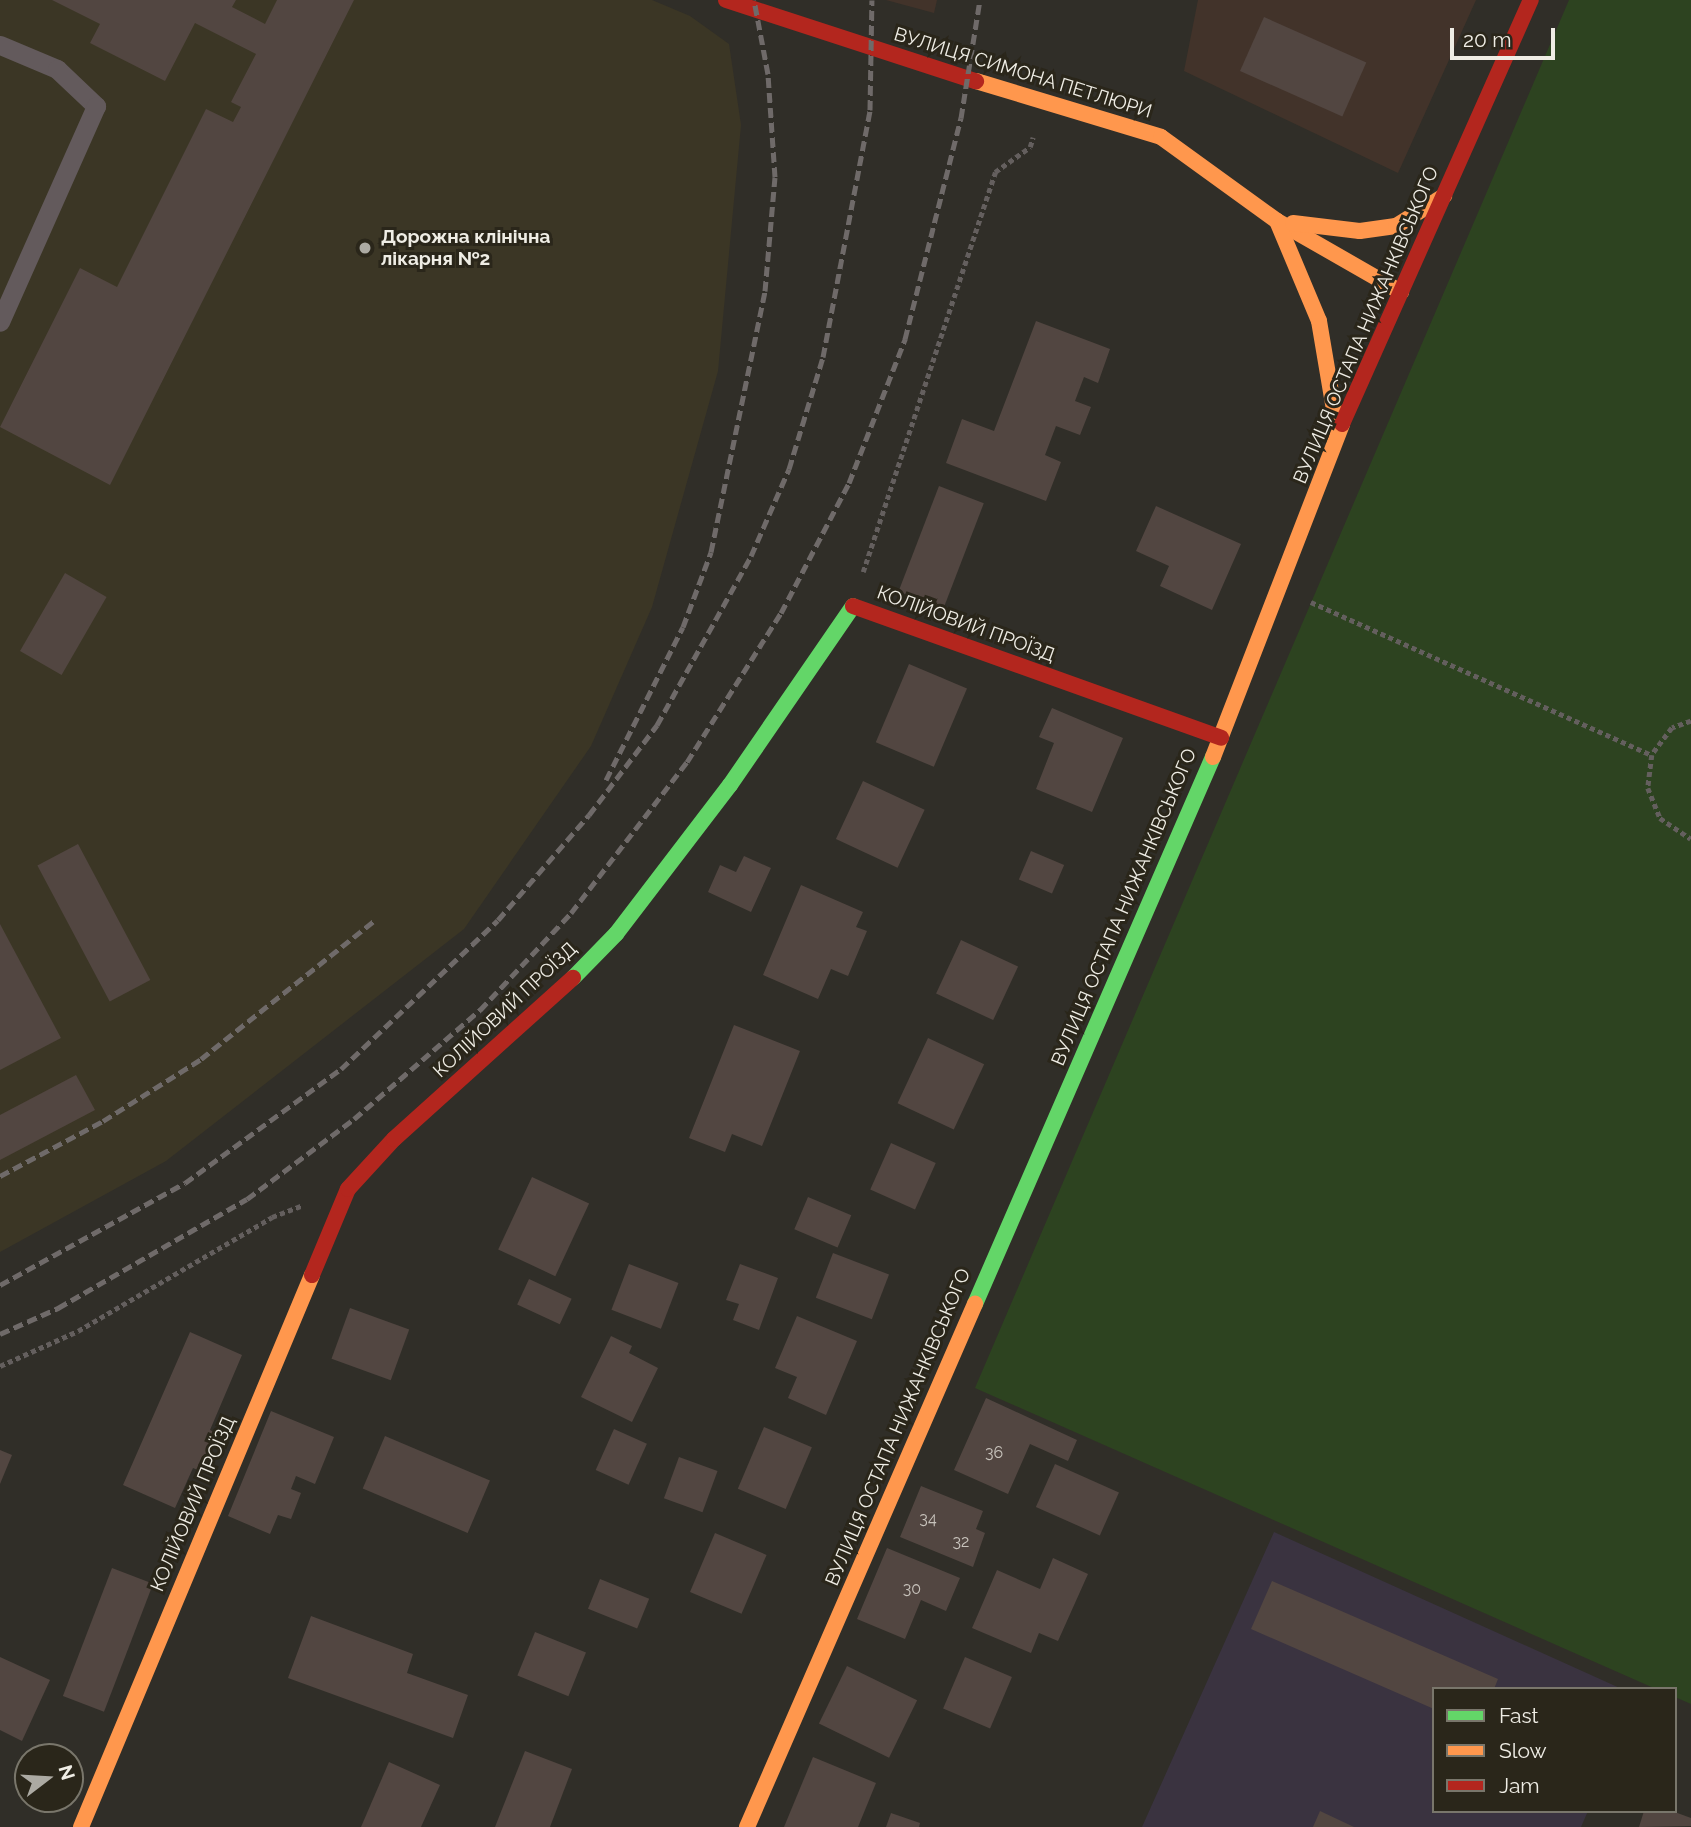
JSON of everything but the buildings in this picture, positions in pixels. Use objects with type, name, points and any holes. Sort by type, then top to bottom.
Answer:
[{"type":"street","name":"ВУЛИЦЯ СИМОНА ПЕТЛЮРИ","points":[[726,0],[868,48],[1161,136],[1277,221],[1401,292]]},
{"type":"street","name":"ВУЛИЦЯ ОСТАПА НИЖАНКІВСЬКОГО","points":[[747,1827],[1221,738],[1338,433],[1531,0]]},
{"type":"street","points":[[1338,433],[1319,321],[1277,221],[1360,231],[1396,226],[1444,196]]},
{"type":"street","name":"КОЛІЙОВИЙ ПРОЇЗД","points":[[80,1827],[348,1189],[394,1139],[537,1014],[616,934],[730,785],[852,606],[1221,738]]},
{"type":"lane","points":[[0,45],[57,69],[96,107],[0,322]]},
{"type":"path","points":[[852,606],[995,172],[1030,147],[1045,99]]},
{"type":"path","points":[[1311,602],[1652,755]]},
{"type":"path","points":[[1691,721],[1672,728],[1652,755],[1648,788],[1660,818],[1691,839]]},
{"type":"path","points":[[0,1366],[78,1331],[272,1217],[348,1189]]},
{"type":"shaded area","points":[[0,0],[652,0],[690,16],[729,44],[741,125],[718,371],[652,607],[591,746],[464,929],[166,1161],[0,1252]]},
{"type":"shaded area","points":[[886,0],[937,0],[934,13]]},
{"type":"shaded area","points":[[1198,0],[1476,0],[1398,173],[1184,71]]},
{"type":"shaded area","points":[[1274,1532],[1618,1687],[1432,1687],[1432,1813],[1587,1813],[1581,1827],[1142,1827]]},
{"type":"green space","points":[[1569,0],[1691,0],[1691,1704],[1677,1698],[1677,1687],[1651,1687],[975,1388]]},
{"type":"railway","points":[[606,780],[683,627],[711,552],[765,291],[775,177],[768,74],[754,0]]},
{"type":"railway","points":[[0,1285],[185,1183],[341,1069],[498,920],[589,815],[657,725],[751,556],[789,469],[823,357],[870,110],[872,0]]},
{"type":"railway","points":[[0,1334],[58,1308],[247,1199],[354,1119],[480,1010],[571,913],[687,762],[781,613],[849,483],[905,339],[961,118],[980,0]]},
{"type":"railway","points":[[0,1176],[103,1121],[201,1059],[374,921]]},
{"type":"traffic: fast","points":[[573,978],[616,934],[730,785],[853,606]]},
{"type":"traffic: fast","points":[[975,1304],[1213,757]]},
{"type":"traffic: slow","points":[[976,81],[1161,137],[1277,221],[1401,292]]},
{"type":"traffic: slow","points":[[1293,223],[1360,231],[1396,226],[1444,196]]},
{"type":"traffic: slow","points":[[1277,221],[1319,321],[1338,433]]},
{"type":"traffic: slow","points":[[1213,757],[1342,424]]},
{"type":"traffic: slow","points":[[81,1827],[312,1275]]},
{"type":"traffic: slow","points":[[747,1827],[975,1304]]},
{"type":"traffic: jam","points":[[726,0],[976,81]]},
{"type":"traffic: jam","points":[[1342,424],[1531,0]]},
{"type":"traffic: jam","points":[[853,606],[1221,738]]},
{"type":"traffic: jam","points":[[312,1275],[348,1189],[394,1139],[573,978]]},
{"type":"place","name":"Дорожна клінічна лікарня №2","points":[[365,248]]}]
